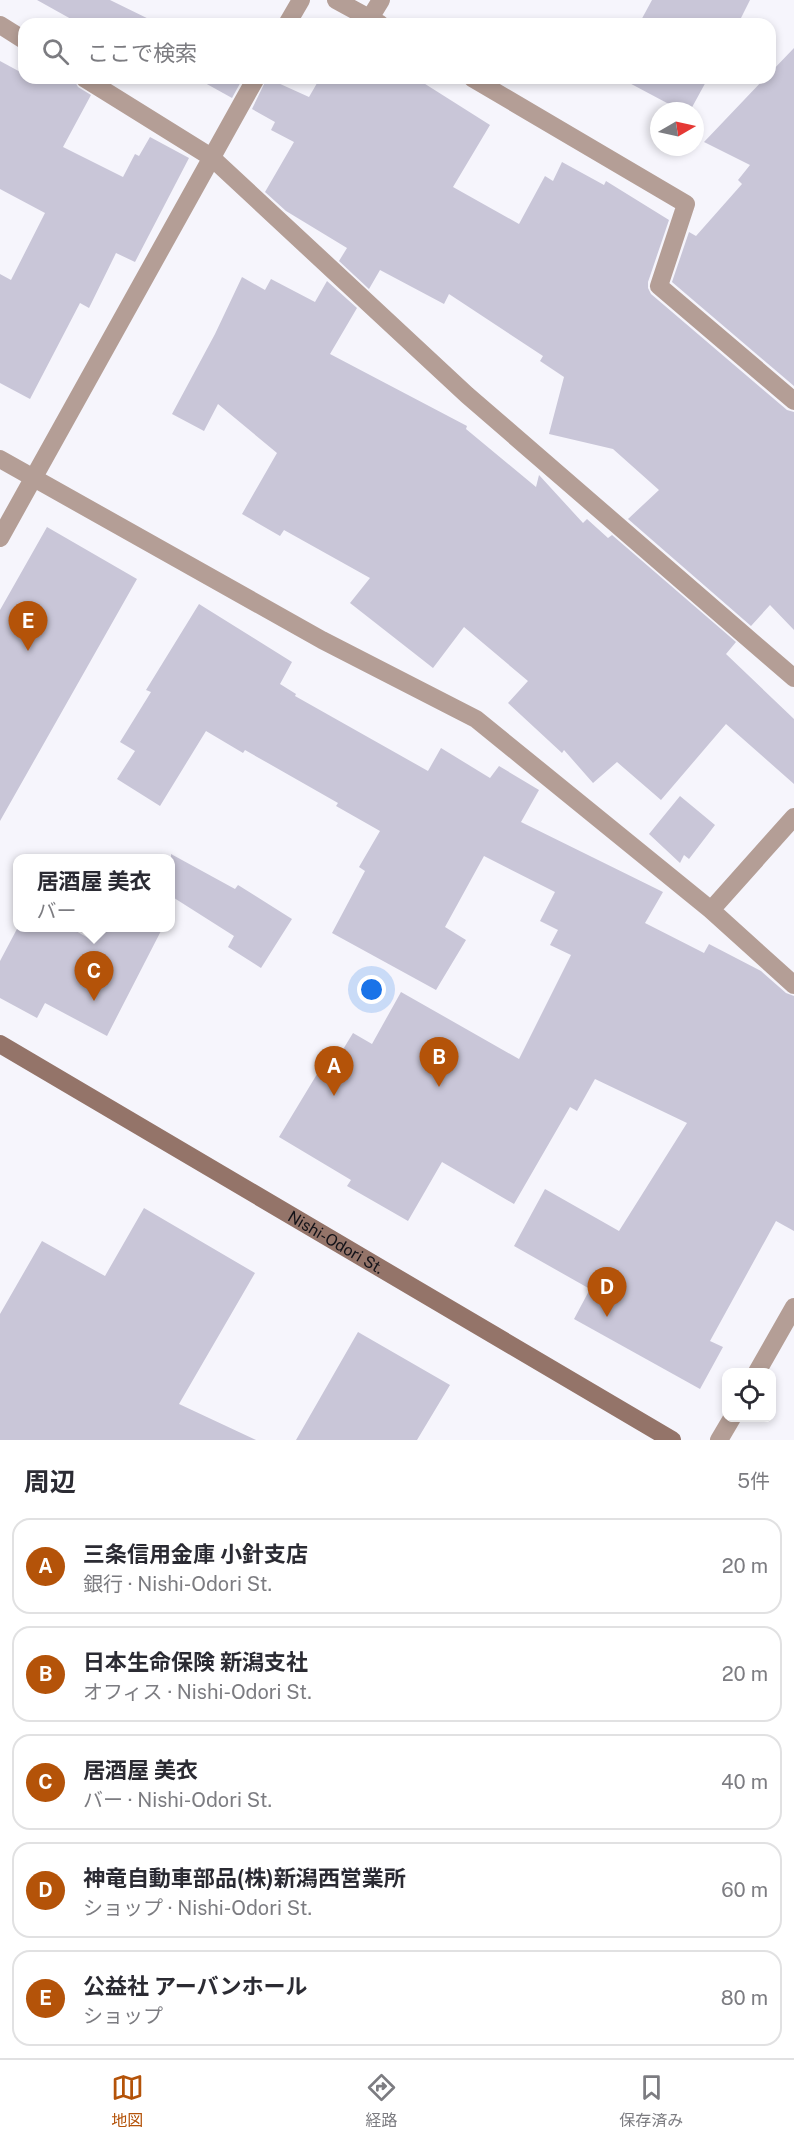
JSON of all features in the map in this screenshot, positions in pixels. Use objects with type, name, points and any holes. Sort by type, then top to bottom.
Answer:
[{"type":"street","points":[[290,18],[301,0]]},
{"type":"street","points":[[336,0],[369,18]]},
{"type":"street","points":[[376,18],[381,0]]},
{"type":"street","points":[[0,26],[18,36]]},
{"type":"street","points":[[94,84],[211,157],[467,394],[794,678]]},
{"type":"street","points":[[0,538],[253,84]]},
{"type":"street","points":[[482,84],[686,204],[659,286],[794,401]]},
{"type":"street","points":[[0,459],[322,639],[476,719],[711,910],[794,985]]},
{"type":"street","points":[[711,910],[794,817]]},
{"type":"street","name":"Nishi-Odori St.","points":[[0,1044],[672,1440]]},
{"type":"street","points":[[759,1368],[794,1307]]},
{"type":"street","points":[[719,1440],[730,1422]]},
{"type":"building","points":[[37,0],[110,0],[147,18],[69,18]]},
{"type":"building","points":[[652,0],[750,0],[741,18],[642,18]]},
{"type":"building","points":[[794,48],[794,386],[672,282],[689,232],[696,236],[742,184],[738,180],[750,165],[704,142],[759,84],[776,84],[776,67]]},
{"type":"building","points":[[0,61],[18,71],[18,84],[76,84],[91,95],[63,147],[123,177],[135,154],[139,156],[150,137],[189,158],[135,262],[116,253],[89,308],[80,303],[30,399],[0,383],[0,274],[11,280],[45,213],[0,189]]},
{"type":"building","points":[[207,84],[240,84],[232,98]]},
{"type":"building","points":[[264,84],[280,84],[309,97],[317,84],[425,84],[490,125],[453,187],[519,224],[545,176],[553,181],[562,162],[604,185],[606,181],[669,220],[648,282],[651,294],[787,410],[794,412],[794,630],[770,605],[751,626],[628,519],[659,490],[613,449],[549,434],[564,377],[540,361],[543,356],[449,294],[444,304],[380,270],[369,289],[339,261],[347,248],[286,211],[265,192],[294,142],[271,130],[275,122],[252,109]]},
{"type":"building","points":[[631,84],[705,84],[695,102],[665,102]]},
{"type":"building","points":[[242,277],[265,290],[271,279],[315,302],[327,281],[357,308],[330,354],[467,426],[466,429],[536,487],[539,475],[583,523],[587,519],[608,538],[612,535],[736,642],[726,654],[794,719],[794,784],[726,724],[661,800],[617,762],[593,783],[564,750],[562,753],[508,703],[528,681],[464,627],[433,668],[350,603],[370,578],[284,530],[280,536],[242,514],[277,453],[218,404],[204,431],[172,414],[215,334]]},
{"type":"building","points":[[47,527],[137,579],[0,821],[0,610]]},
{"type":"building","points":[[199,604],[292,662],[280,684],[296,694],[295,696],[428,771],[441,748],[490,778],[499,766],[539,790],[521,822],[663,892],[645,923],[704,953],[709,944],[761,971],[786,993],[794,996],[794,1231],[776,1221],[710,1341],[723,1347],[700,1389],[574,1319],[590,1289],[514,1246],[545,1189],[619,1231],[687,1123],[595,1079],[577,1111],[570,1107],[514,1204],[442,1162],[408,1221],[347,1186],[351,1180],[279,1137],[331,1051],[339,1056],[353,1033],[372,1044],[401,992],[519,1059],[571,955],[550,945],[558,930],[540,921],[555,892],[484,856],[445,927],[466,940],[436,990],[332,933],[365,871],[359,867],[380,831],[336,806],[338,803],[245,750],[243,753],[206,731],[160,806],[117,779],[135,751],[120,742],[151,692],[146,690]]},
{"type":"building","points":[[680,796],[715,825],[689,859],[684,855],[680,863],[649,834]]},
{"type":"building","points":[[175,856],[235,889],[238,885],[292,919],[261,968],[228,947],[234,936],[175,899]]},
{"type":"building","points":[[15,932],[78,932],[90,939],[94,932],[160,932],[107,1036],[45,1003],[37,1018],[0,998],[0,961]]},
{"type":"building","points":[[144,1208],[255,1273],[179,1404],[256,1440],[0,1440],[0,1314],[42,1241],[105,1276]]},
{"type":"building","points":[[358,1332],[450,1385],[417,1440],[296,1440]]},
{"type":"place","name":"公益社 アーバンホール","points":[[28,651]]},
{"type":"place","name":"居酒屋 美衣","points":[[94,1001]]},
{"type":"place","name":"日本生命保険 新潟支社","points":[[439,1087]]},
{"type":"place","name":"三条信用金庫 小針支店","points":[[334,1096]]},
{"type":"place","name":"神竜自動車部品(株)新潟西営業所","points":[[607,1317]]}]
